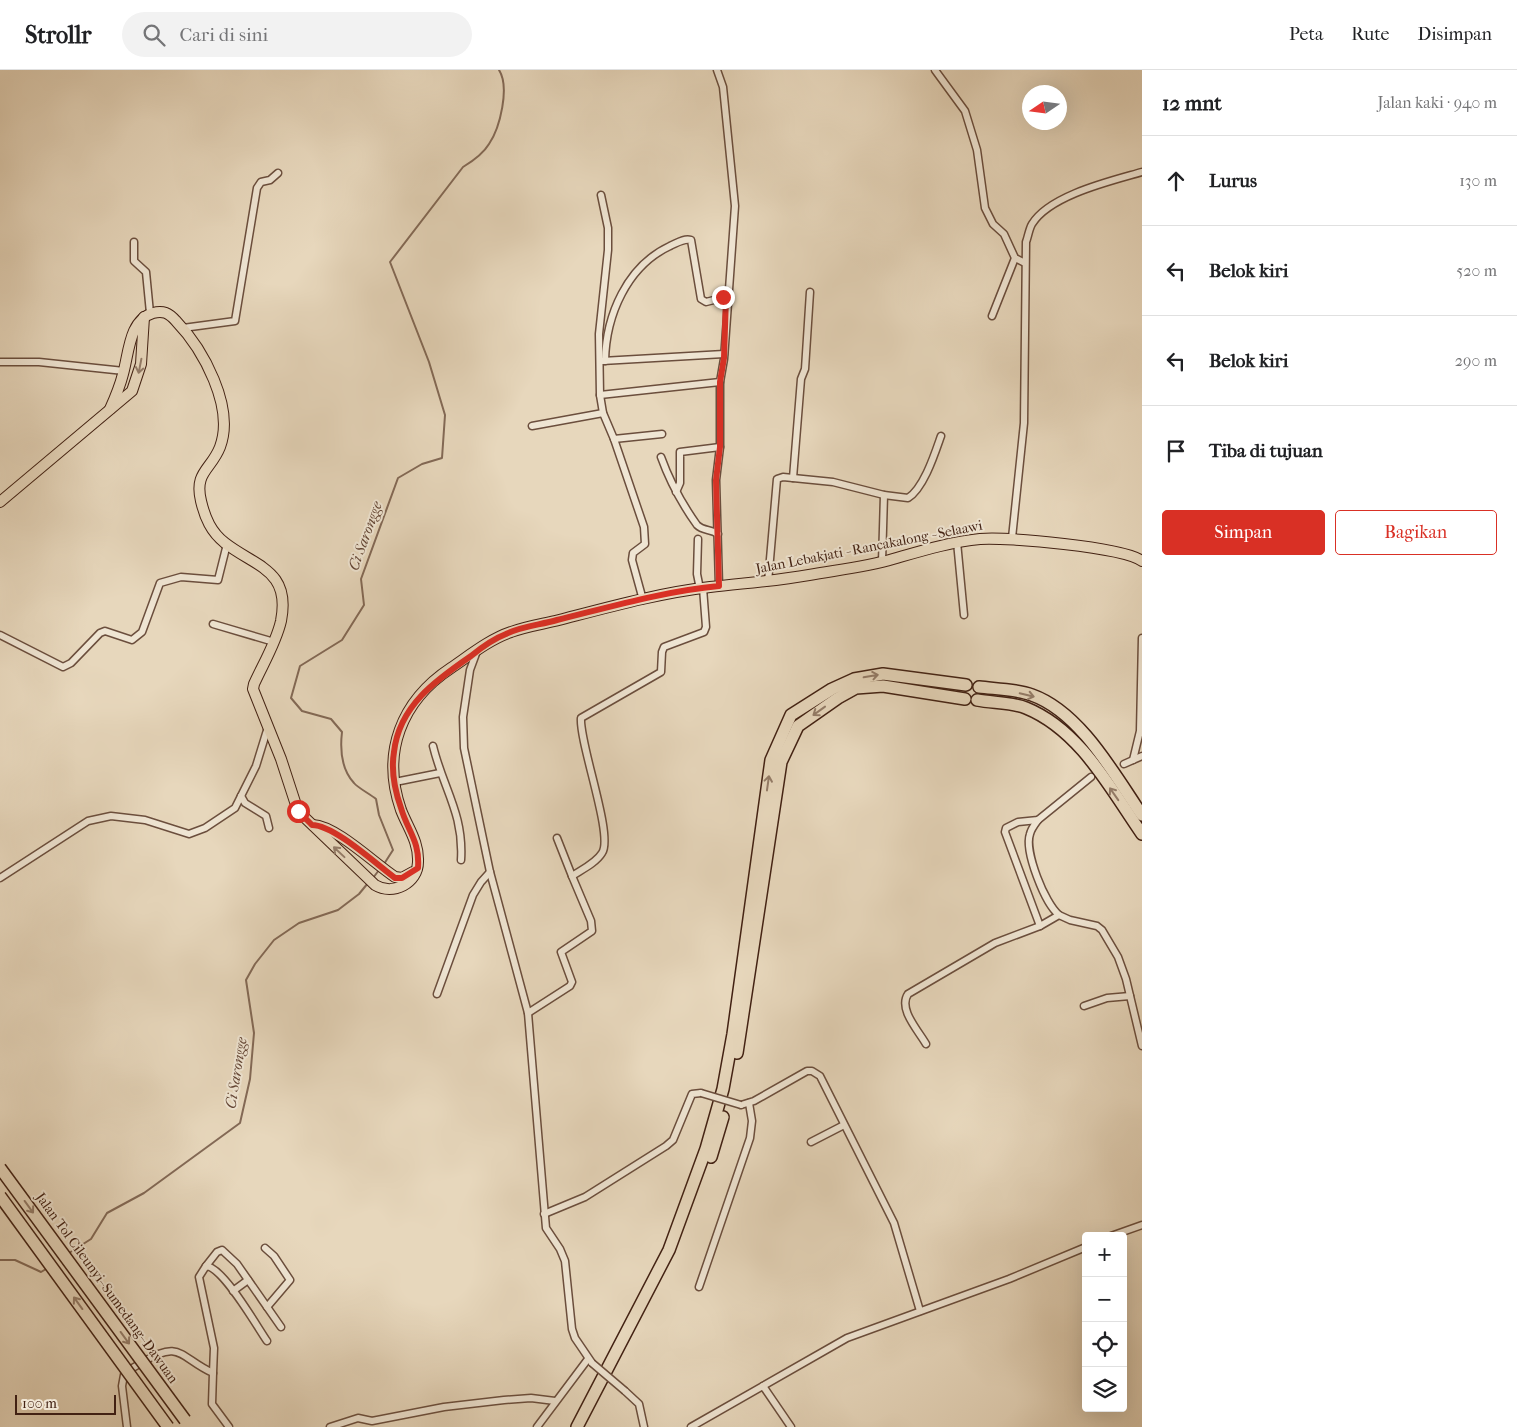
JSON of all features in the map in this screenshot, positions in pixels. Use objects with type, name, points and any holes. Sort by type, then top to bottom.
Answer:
[{"type":"highway","points":[[577,1427],[669,1250],[706,1150],[723,1089],[733,1034],[771,760],[791,715],[832,689],[854,679],[883,674],[966,686]]},
{"type":"highway","points":[[584,1427],[679,1245],[717,1139],[741,1035],[781,762],[798,726],[856,688],[883,686],[965,699]]},
{"type":"highway","points":[[979,687],[1032,694],[1061,711],[1085,735],[1142,815]]},
{"type":"highway","points":[[977,700],[1024,708],[1051,720],[1074,740],[1142,834]]},
{"type":"highway","name":"Jalan Tol Cileunyi–Sumedang–Dawuan","points":[[0,1168],[188,1423]]},
{"type":"highway","points":[[0,1196],[168,1427]]},
{"type":"main road","points":[[110,409],[124,371],[134,329],[147,315],[163,311],[168,313],[183,328],[208,368],[222,410],[224,421],[219,449],[201,475],[199,491],[206,521],[227,544],[261,565],[276,580],[282,599],[274,642],[254,684],[255,695],[298,811],[370,880],[387,890],[400,888],[413,877],[418,868]]},
{"type":"main road","points":[[0,502],[125,398],[137,379],[147,315]]},
{"type":"main road","name":"Jalan Lebakjati - Rancakalong - Selaawi","points":[[418,868],[417,844],[401,808],[395,782],[393,764],[395,745],[405,716],[438,679],[496,638],[515,630],[600,608],[701,588],[768,582],[882,562],[957,542],[1012,538],[1094,549],[1141,559]]},
{"type":"main road","points":[[312,825],[321,826],[328,830],[395,878],[402,878],[418,868]]},
{"type":"street","points":[[717,70],[722,88],[735,206],[726,297],[724,354],[720,382],[720,447],[716,480],[719,586]]},
{"type":"street","points":[[935,70],[964,111],[979,158],[985,208],[994,224],[1004,234],[1015,258],[1025,263]]},
{"type":"street","points":[[1012,538],[1024,423],[1026,242],[1032,224],[1050,208],[1089,188],[1142,172]]},
{"type":"street","points":[[183,328],[235,320],[257,188],[261,182],[270,180],[278,173]]},
{"type":"street","points":[[601,195],[608,228],[608,250],[599,334],[603,361]]},
{"type":"street","points":[[642,600],[632,560],[633,553],[645,544],[644,527],[614,439],[603,413],[600,395],[605,344],[612,315],[619,298],[642,265],[654,254],[689,239],[693,243],[701,299],[706,302],[726,297]]},
{"type":"street","points":[[134,242],[134,261],[146,272],[147,315]]},
{"type":"street","points":[[992,316],[1007,274],[1015,258]]},
{"type":"street","points":[[793,478],[801,379],[806,369],[810,292]]},
{"type":"street","points":[[599,334],[605,344]]},
{"type":"street","points":[[603,361],[724,354]]},
{"type":"street","points":[[0,362],[40,362],[124,371]]},
{"type":"street","points":[[600,395],[720,382]]},
{"type":"street","points":[[532,426],[603,413]]},
{"type":"street","points":[[614,439],[662,434]]},
{"type":"street","points":[[768,582],[776,480],[781,477],[833,482],[904,498],[911,496],[933,461],[941,436]]},
{"type":"street","points":[[676,492],[680,482],[680,452],[720,447]]},
{"type":"street","points":[[661,457],[670,483],[697,525],[701,529],[712,530],[718,534]]},
{"type":"street","points":[[882,562],[884,495]]},
{"type":"street","points":[[572,876],[598,857],[604,848],[598,796],[581,718],[661,672],[664,647],[704,632],[706,627],[701,588],[697,574],[698,539]]},
{"type":"street","points":[[957,542],[964,616]]},
{"type":"street","points":[[0,635],[62,666],[71,663],[100,633],[105,631],[132,640],[142,632],[160,583],[181,577],[218,580],[227,544]]},
{"type":"street","points":[[213,624],[274,642]]},
{"type":"street","points":[[1133,760],[1140,731],[1142,638]]},
{"type":"street","points":[[477,651],[470,670],[463,717],[464,748],[490,872],[528,1013],[547,1232],[560,1249],[565,1260],[572,1329],[575,1338],[590,1360],[639,1404],[644,1427]]},
{"type":"street","points":[[0,878],[88,821],[111,816],[145,820],[189,834],[205,828],[235,808],[256,766],[268,726]]},
{"type":"street","points":[[433,746],[440,773],[454,802],[460,827],[461,860]]},
{"type":"street","points":[[1124,764],[1142,756]]},
{"type":"street","points":[[395,782],[440,773]]},
{"type":"street","points":[[1091,777],[1038,820],[1030,834],[1030,853],[1051,907],[1058,915],[1100,928],[1118,957],[1142,1046]]},
{"type":"street","points":[[241,796],[245,803],[266,816],[268,828]]},
{"type":"street","points":[[1038,820],[1018,822],[1006,828],[1005,832],[1040,926]]},
{"type":"street","points":[[528,1013],[570,986],[572,982],[561,952],[592,931],[591,921],[558,838]]},
{"type":"street","points":[[437,994],[474,895],[481,882],[490,872]]},
{"type":"street","points":[[926,1044],[905,1008],[905,999],[908,994],[995,943],[1040,926],[1058,915]]},
{"type":"street","points":[[1084,1006],[1107,998],[1130,996]]},
{"type":"street","points":[[544,1214],[585,1197],[666,1146],[673,1140],[692,1094],[701,1093],[741,1104],[749,1103],[807,1071],[812,1071],[820,1076],[894,1223],[920,1311]]},
{"type":"street","points":[[699,1287],[750,1138],[752,1121],[749,1103]]},
{"type":"street","points":[[811,1142],[844,1126]]},
{"type":"street","points":[[1122,1232],[1142,1225]]},
{"type":"street","points":[[265,1248],[274,1256],[290,1280],[267,1307]]},
{"type":"street","points":[[691,1427],[847,1338],[1082,1249]]},
{"type":"street","points":[[229,1427],[212,1404],[214,1348],[199,1277],[217,1252],[222,1250],[237,1264],[281,1327]]},
{"type":"street","points":[[206,1266],[214,1268],[233,1291],[267,1341]]},
{"type":"street","points":[[233,1291],[248,1280]]},
{"type":"street","points":[[127,1427],[122,1386],[126,1372],[154,1355],[170,1350],[182,1354],[213,1373]]},
{"type":"street","points":[[537,1427],[555,1401],[590,1360]]},
{"type":"street","points":[[763,1386],[791,1427]]},
{"type":"street","points":[[330,1427],[358,1418],[372,1421],[444,1407],[504,1400],[530,1398],[555,1401]]},
{"type":"waterway","name":"Ci Sarongge","points":[[384,864],[393,850],[379,815],[376,799],[356,785],[346,772],[341,752],[342,732],[331,719],[302,711],[291,698],[300,666],[342,640],[364,605],[361,579],[398,478],[422,464],[442,458],[445,415],[429,362],[390,262],[463,167],[487,148],[497,128],[504,97],[504,86],[499,70]]},
{"type":"waterway","name":"Ci Sarongge","points":[[373,878],[379,870]]},
{"type":"waterway","name":"Ci Sarongge","points":[[69,1253],[91,1239],[107,1213],[144,1193],[240,1123],[250,1079],[254,1033],[246,980],[255,964],[274,940],[299,923],[338,910],[359,894],[368,883]]},
{"type":"waterway","name":"Ci Sarongge","points":[[0,1260],[15,1260],[41,1272],[46,1269]]},
{"type":"route","points":[[298,811],[312,825],[321,826],[328,830],[359,850],[395,878],[406,877],[418,868],[418,853],[414,834],[401,808],[395,782],[393,754],[400,724],[428,688],[443,674],[488,643],[508,632],[600,608],[719,586],[716,480],[720,447],[720,382],[724,358],[726,297],[723,297]]}]
